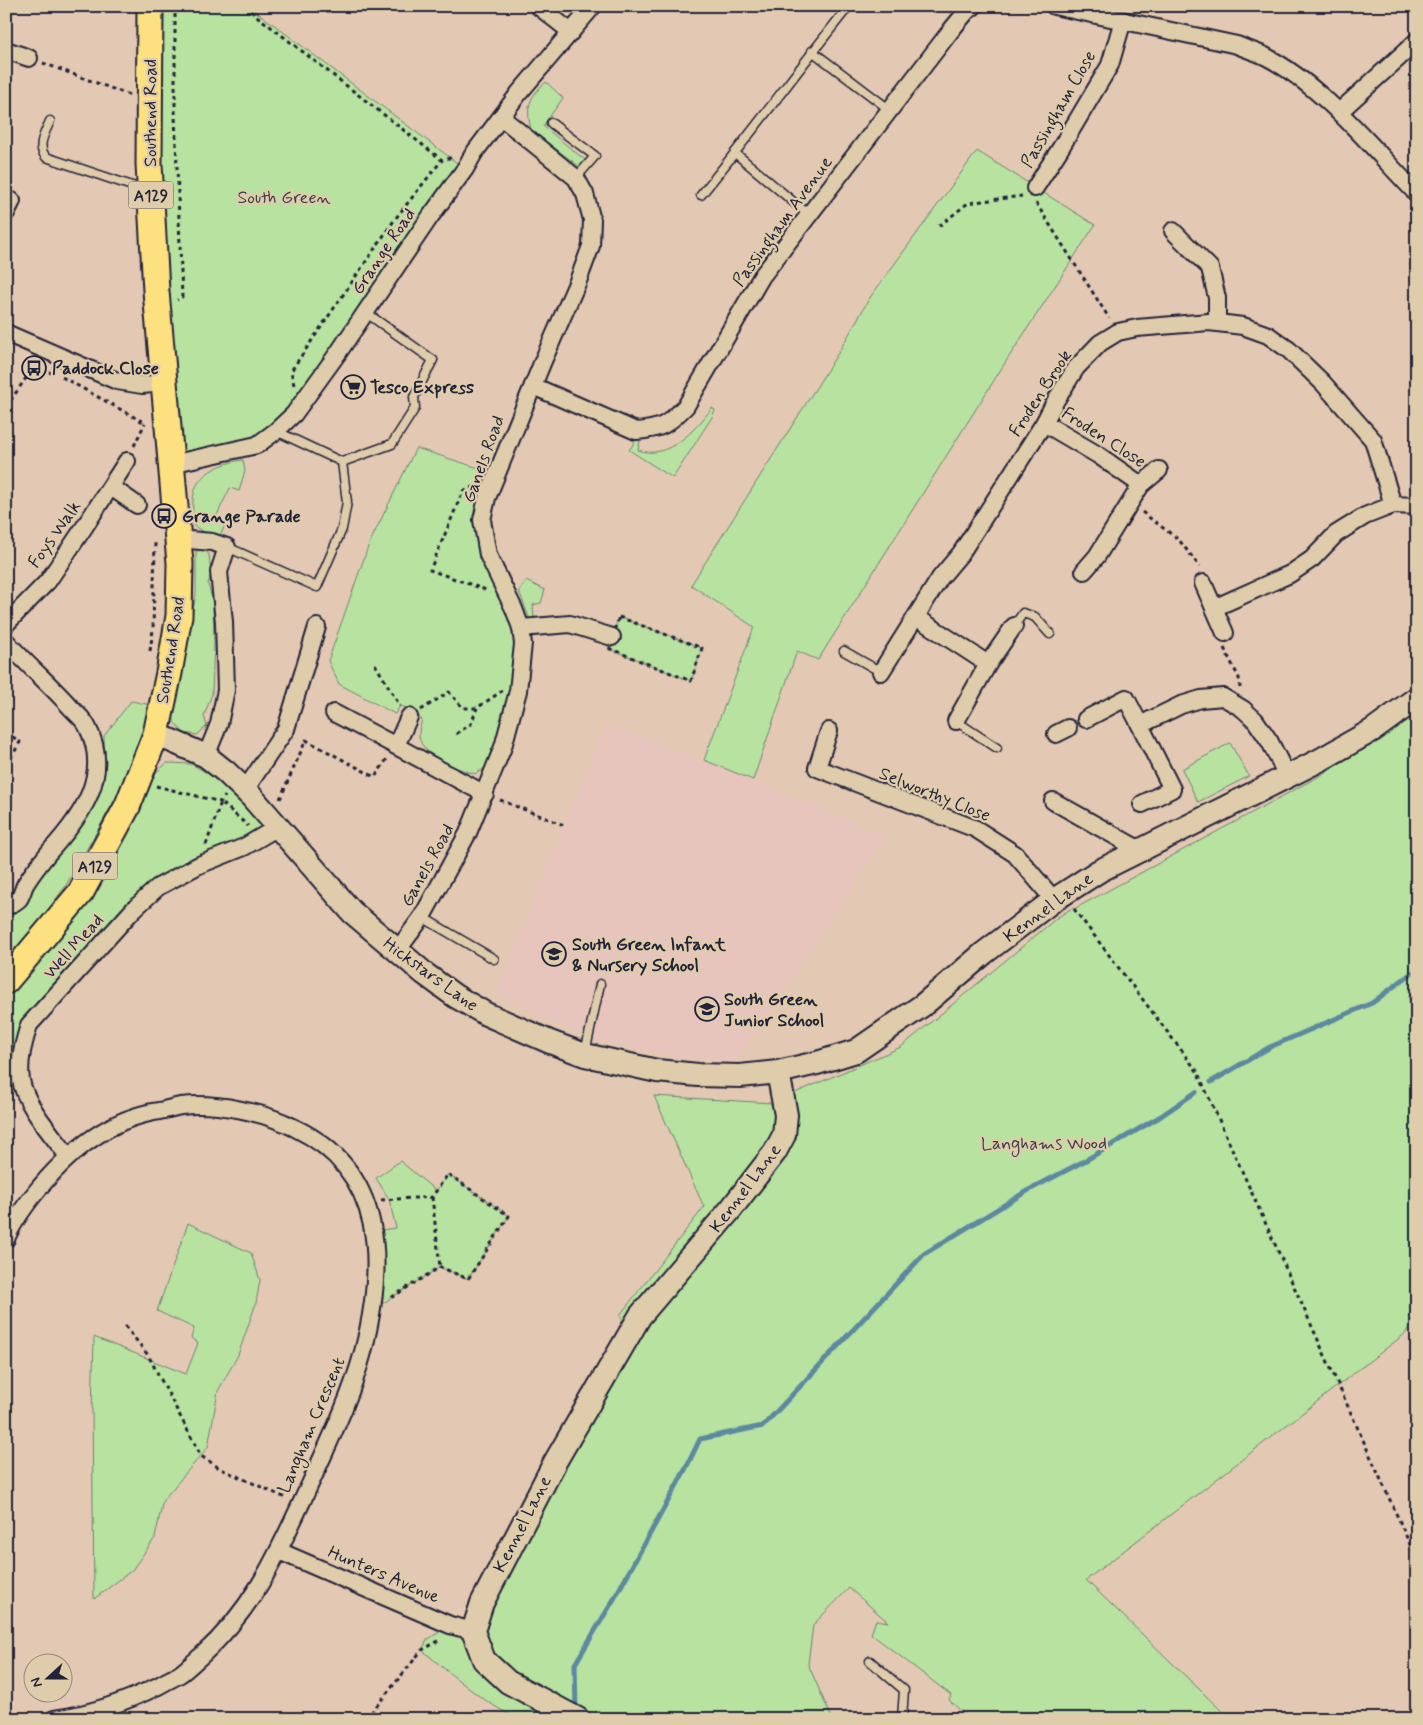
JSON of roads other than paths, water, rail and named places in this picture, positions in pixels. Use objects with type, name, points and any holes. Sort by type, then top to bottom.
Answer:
[{"type":"main road","name":"Southend Road","points":[[6,981],[82,892],[123,814],[156,734],[179,616],[180,563],[167,538],[171,464],[153,384],[159,314],[149,164],[150,6]]},
{"type":"street","points":[[538,6],[571,32]]},
{"type":"street","name":"Grange Road","points":[[171,464],[257,445],[276,431],[299,408],[465,169],[474,153],[519,93],[593,6]]},
{"type":"street","name":"Passingham Avenue","points":[[533,386],[636,431],[653,429],[669,423],[686,406],[762,276],[952,29],[967,11],[974,6]]},
{"type":"street","points":[[1054,6],[1237,45],[1265,56],[1309,85],[1339,112],[1417,194]]},
{"type":"street","name":"Passingham Close","points":[[1030,191],[1060,149],[1110,65],[1122,20]]},
{"type":"street","points":[[1339,112],[1417,40]]},
{"type":"street","points":[[6,50],[28,58]]},
{"type":"street","name":"Ganels Road","points":[[397,951],[422,917],[468,833],[503,747],[518,691],[524,644],[521,628],[488,554],[482,520],[487,498],[591,246],[592,220],[585,194],[576,178],[501,118]]},
{"type":"street","points":[[1173,231],[1210,268],[1217,298],[1217,322]]},
{"type":"street","name":"Froden Brook","points":[[881,672],[940,578],[961,553],[1044,423],[1076,368],[1100,343],[1118,332],[1137,328],[1217,322],[1243,326],[1268,335],[1288,350],[1323,383],[1373,440],[1393,505]]},
{"type":"street","points":[[6,333],[117,381],[153,384]]},
{"type":"street","name":"Froden Close","points":[[1044,423],[1142,485]]},
{"type":"street","name":"Foys Walk","points":[[6,624],[48,581],[127,460]]},
{"type":"street","name":"Froden Close","points":[[1084,572],[1097,556],[1142,485],[1159,470]]},
{"type":"street","points":[[111,487],[137,505]]},
{"type":"street","points":[[1214,608],[1290,574],[1312,559],[1336,534],[1365,516],[1393,505],[1417,506]]},
{"type":"street","points":[[167,538],[212,542],[227,547],[219,572],[224,622],[226,690],[219,724],[206,756]]},
{"type":"street","points":[[1202,583],[1225,633]]},
{"type":"street","points":[[916,617],[988,664]]},
{"type":"street","points":[[521,628],[570,624],[612,637]]},
{"type":"street","points":[[240,786],[286,729],[317,626]]},
{"type":"street","points":[[956,721],[988,664],[1014,626]]},
{"type":"street","points":[[6,640],[87,725],[95,750],[97,774],[90,795],[67,833],[39,865],[25,885],[19,899],[6,907]]},
{"type":"street","points":[[1086,719],[1126,698],[1172,789],[1142,804]]},
{"type":"street","points":[[1140,726],[1181,705],[1201,699],[1223,698],[1243,709],[1255,720],[1270,742],[1287,776]]},
{"type":"street","name":"Kennel Lane","points":[[468,1630],[555,1462],[640,1316],[731,1209],[775,1152],[784,1135],[786,1115],[778,1072],[856,1051],[923,1005],[984,953],[1058,897],[1099,871],[1320,760],[1373,730],[1417,698]]},
{"type":"street","points":[[334,713],[485,794]]},
{"type":"street","points":[[396,746],[409,717]]},
{"type":"street","name":"Selworthy Close","points":[[828,731],[817,768],[976,829],[1015,854],[1058,897]]},
{"type":"street","name":"Hickstars Lane","points":[[156,734],[206,756],[240,786],[270,828],[352,912],[425,974],[455,996],[486,1014],[585,1055],[657,1071],[698,1075],[740,1076],[778,1072]]},
{"type":"street","points":[[1053,801],[1140,850]]},
{"type":"street","name":"Well Mead","points":[[68,1156],[32,1106],[21,1080],[23,1046],[29,1025],[133,910],[158,887],[199,865],[244,847],[270,828]]},
{"type":"street","name":"Langham Crescent","points":[[6,1240],[11,1228],[28,1202],[46,1178],[68,1156],[107,1129],[140,1114],[182,1106],[231,1108],[257,1113],[311,1135],[340,1160],[358,1184],[370,1214],[376,1244],[376,1274],[372,1310],[363,1352],[351,1389],[279,1551],[250,1602],[223,1636],[179,1674],[137,1696],[114,1713],[94,1712],[54,1719]]},
{"type":"street","name":"Hunters Avenue","points":[[279,1551],[450,1625],[468,1630]]},
{"type":"street","points":[[468,1630],[484,1660],[508,1682],[578,1719]]},
{"type":"lane","points":[[701,195],[849,6]]},
{"type":"lane","points":[[812,51],[890,110]]},
{"type":"lane","points":[[50,121],[41,144],[46,157],[151,193]]},
{"type":"lane","points":[[551,123],[595,156],[576,178]]},
{"type":"lane","points":[[735,153],[809,215]]},
{"type":"lane","points":[[276,431],[342,462],[392,444],[415,408],[414,397],[433,360],[365,312]]},
{"type":"lane","points":[[227,547],[317,587],[342,529],[347,502],[342,462]]},
{"type":"lane","points":[[1014,626],[1023,613],[1035,617],[1050,634]]},
{"type":"lane","points":[[844,651],[881,672]]},
{"type":"lane","points":[[956,721],[997,748]]},
{"type":"lane","points":[[422,917],[494,959]]},
{"type":"lane","points":[[585,1055],[600,984]]},
{"type":"lane","points":[[870,1661],[904,1690],[902,1719]]},
{"type":"waterway","points":[[1211,1082],[1270,1047],[1372,1003],[1417,969]]},
{"type":"waterway","points":[[576,1711],[575,1664],[614,1599],[700,1439],[763,1426],[924,1254],[1027,1191],[1086,1160],[1161,1116],[1196,1092]]},
{"type":"place","name":"Paddock Close","points":[[34,368]]},
{"type":"place","name":"Tesco Express","points":[[353,387]]},
{"type":"place","name":"Grange Parade","points":[[164,516]]},
{"type":"place","name":"South Green Infant & Nursery School","points":[[554,954]]},
{"type":"place","name":"South Green Junior School","points":[[707,1009]]},
{"type":"park label","name":"South Green","points":[[284,197]]},
{"type":"park label","name":"Langhams Wood","points":[[1044,1143]]}]
